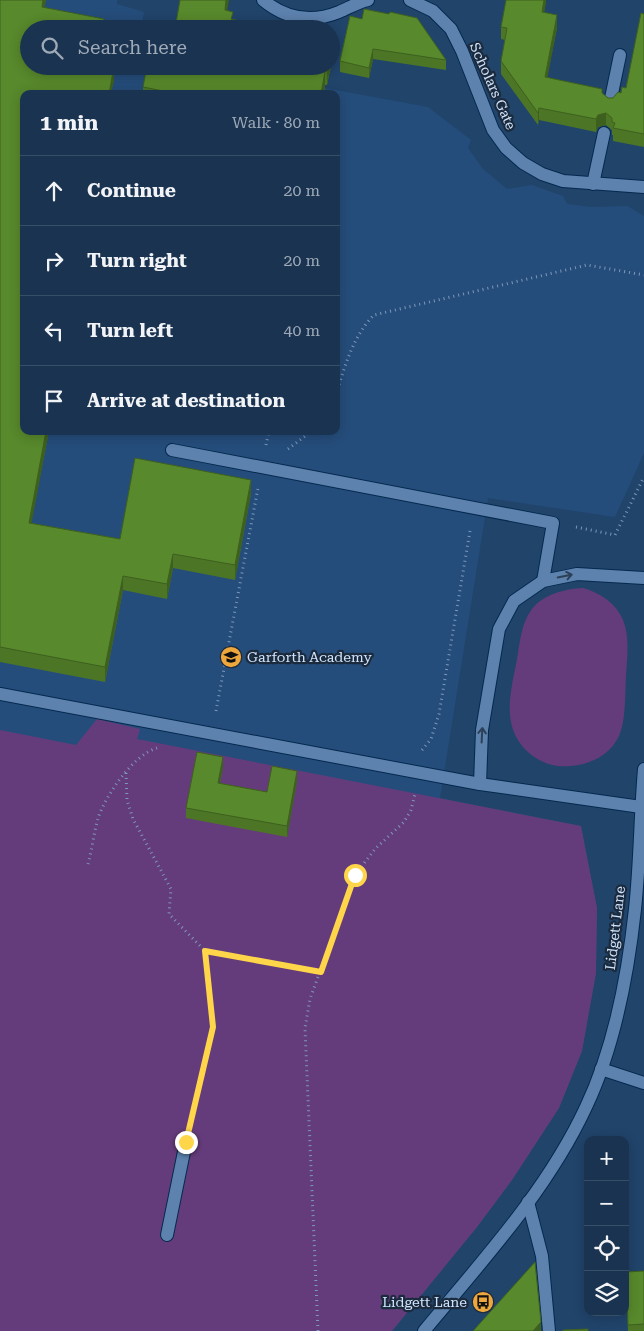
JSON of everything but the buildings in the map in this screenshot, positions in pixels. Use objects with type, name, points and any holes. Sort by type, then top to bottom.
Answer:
[{"type":"main road","points":[[263,0],[280,12],[300,18],[320,18],[340,12],[361,1],[368,0]]},
{"type":"main road","name":"Scholars Gate","points":[[410,0],[433,11],[451,29],[462,51],[493,130],[506,148],[523,163],[542,174],[563,181],[644,187]]},
{"type":"main road","points":[[610,103],[620,55]]},
{"type":"main road","points":[[593,184],[604,133]]},
{"type":"main road","points":[[172,450],[552,523],[543,581]]},
{"type":"main road","points":[[480,784],[482,730],[499,630],[514,601],[543,581],[577,574],[644,578]]},
{"type":"main road","points":[[0,694],[480,784],[641,807]]},
{"type":"main road","name":"Lidgett Lane","points":[[424,1331],[528,1202],[568,1143],[601,1070],[617,1015],[628,960],[635,910],[644,769]]},
{"type":"main road","points":[[601,1070],[644,1083]]},
{"type":"main road","points":[[167,1235],[186,1142]]},
{"type":"main road","points":[[528,1202],[542,1256],[549,1331]]},
{"type":"path","points":[[340,383],[357,336],[365,323],[374,314],[587,265],[644,275]]},
{"type":"path","points":[[211,734],[268,435]]},
{"type":"path","points":[[552,523],[615,535],[644,477]]},
{"type":"path","points":[[318,1331],[305,1028],[310,999],[355,875],[375,849],[404,822],[411,810],[415,794],[408,793],[411,771],[416,750],[422,750],[431,740],[439,714],[474,508]]},
{"type":"path","points":[[88,864],[99,817],[111,793],[132,763],[154,748],[163,747]]},
{"type":"path","points":[[126,772],[127,800],[133,819],[171,889],[169,914],[205,951],[321,972]]},
{"type":"path","points":[[186,1142],[213,1027],[205,951]]},
{"type":"shaded area","name":"Garforth Academy","points":[[0,0],[117,0],[117,4],[144,12],[143,20],[20,20],[20,75],[254,75],[336,90],[20,90],[20,435],[340,435],[340,91],[428,107],[471,140],[468,148],[483,169],[507,189],[532,185],[563,196],[567,204],[591,207],[627,206],[644,216],[644,453],[615,517],[488,498],[440,798],[581,826],[597,908],[596,973],[582,1051],[559,1108],[512,1180],[477,1227],[392,1331],[0,1331]]},
{"type":"shaded area","points":[[583,588],[601,596],[612,604],[623,620],[627,640],[627,655],[623,723],[614,744],[601,756],[576,765],[554,765],[535,757],[519,742],[511,720],[510,696],[523,627],[532,609],[542,600],[555,593]]},
{"type":"shaded area","points":[[97,719],[140,729],[137,739],[581,826],[597,908],[596,973],[582,1051],[559,1108],[512,1180],[477,1227],[392,1331],[0,1331],[0,730],[76,745]]},
{"type":"place","name":"Garforth Academy","points":[[231,657]]},
{"type":"place","name":"Lidgett Lane","points":[[483,1302]]},
{"type":"route","points":[[186,1142],[213,1027],[205,951],[321,972],[355,875]]}]
